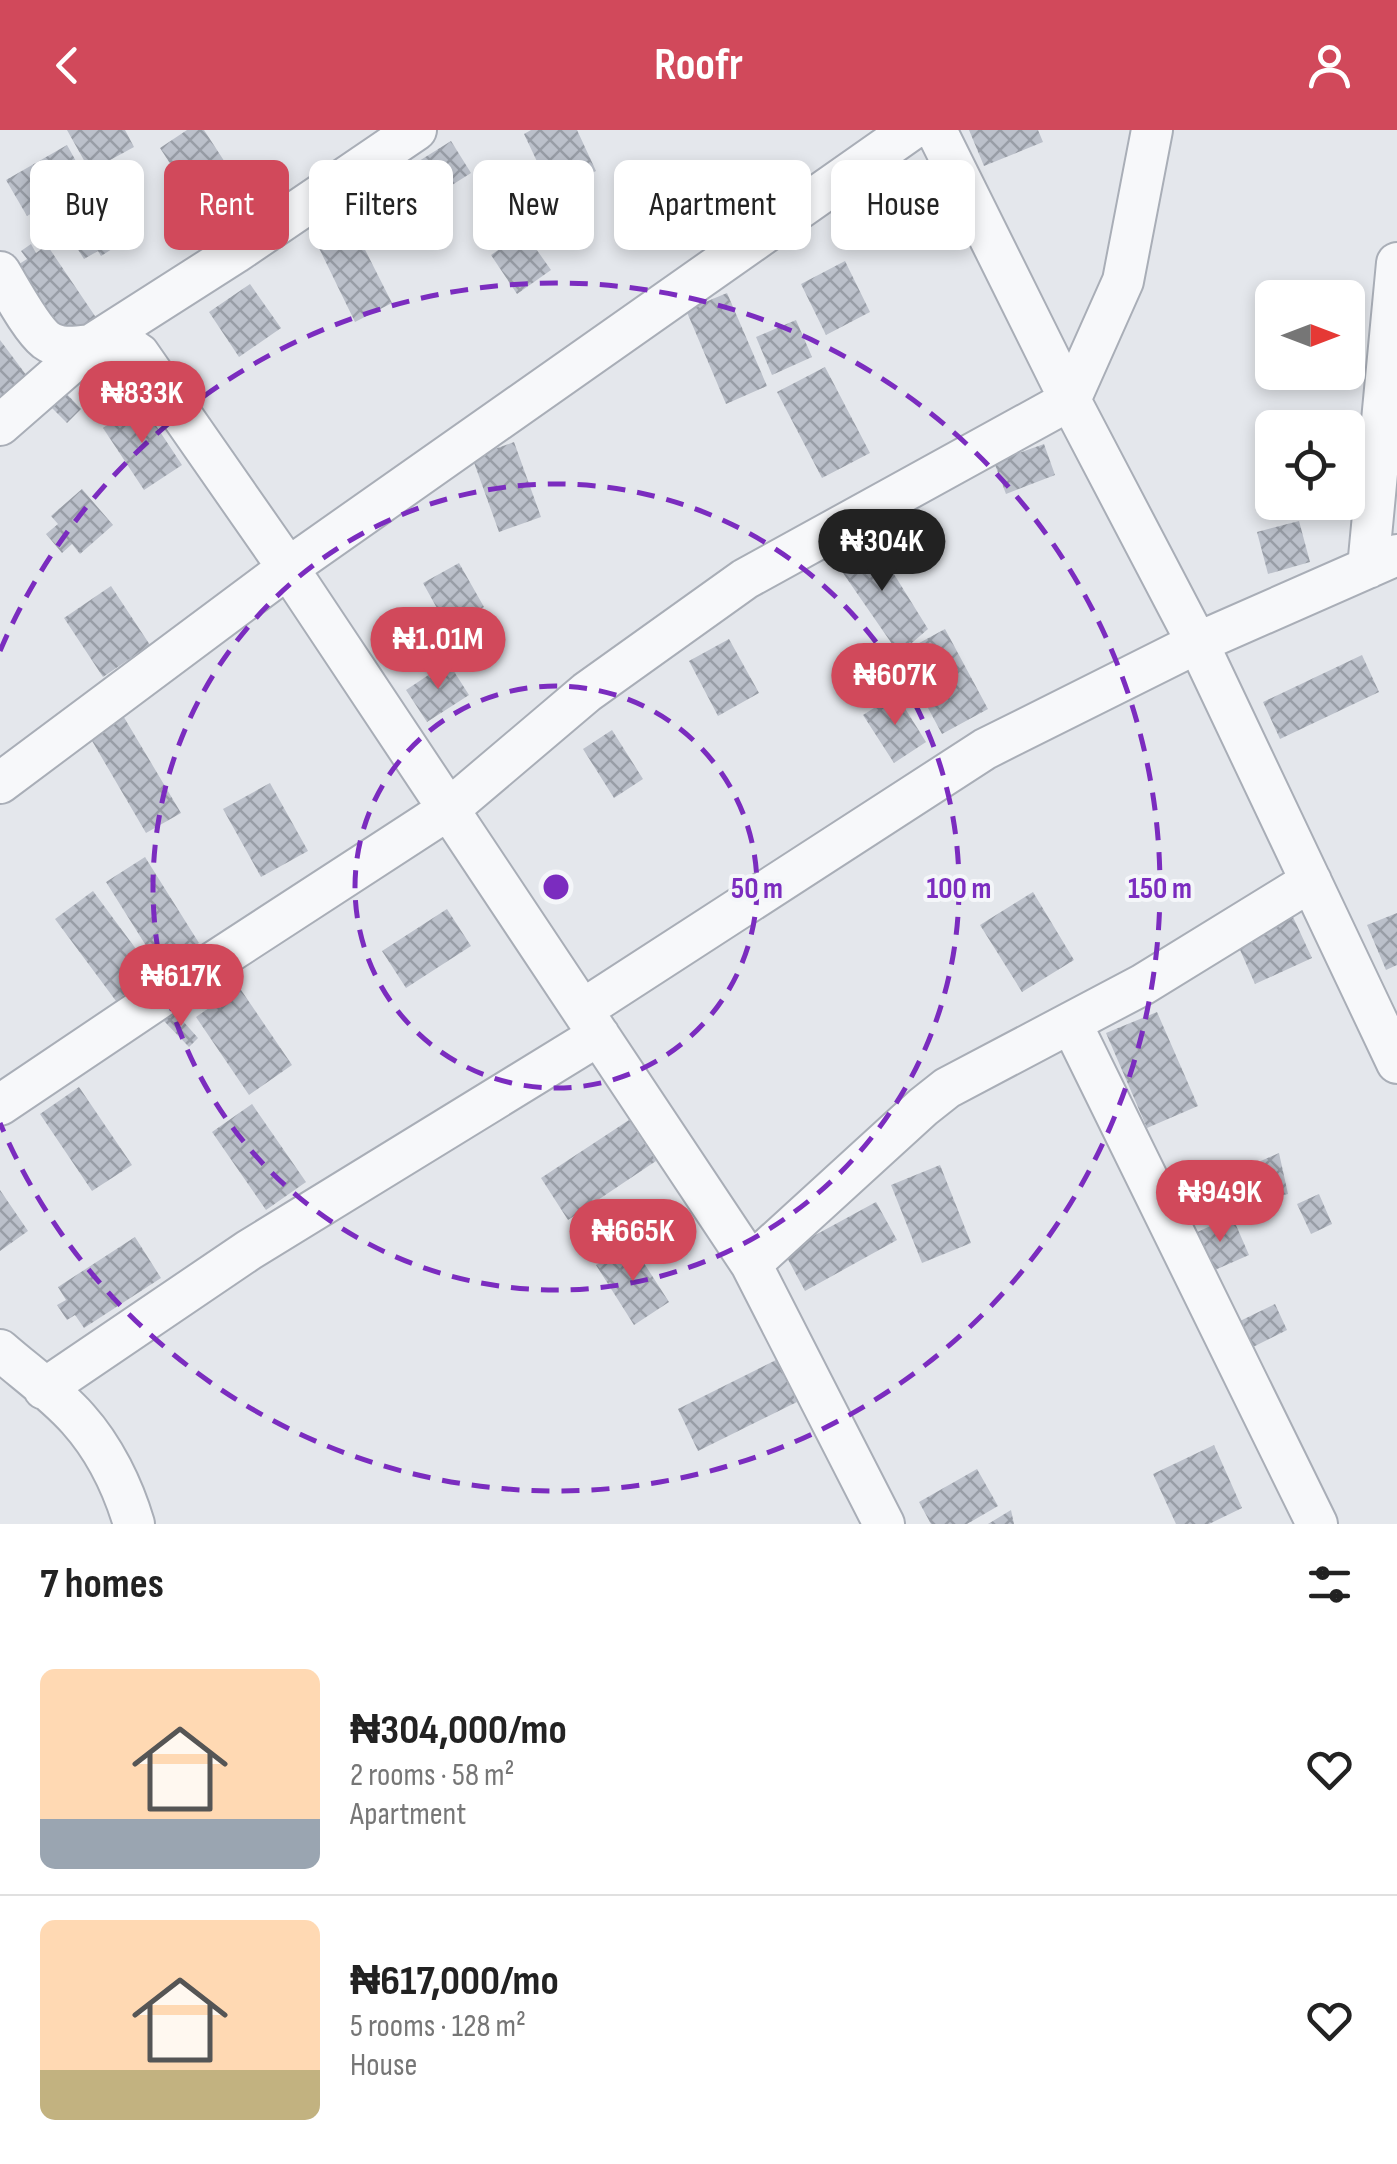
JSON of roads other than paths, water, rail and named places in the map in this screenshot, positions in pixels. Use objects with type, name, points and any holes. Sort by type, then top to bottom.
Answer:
[{"type":"street","points":[[0,425],[94,344],[416,130]]},
{"type":"street","points":[[0,783],[288,568],[910,130]]},
{"type":"street","points":[[936,130],[1196,642],[1397,1063]]},
{"type":"street","points":[[0,1105],[449,809],[587,692],[744,579],[1070,400],[1123,280],[1152,130]]},
{"type":"street","points":[[44,1389],[591,1022],[985,749],[1196,642],[1382,562],[1397,263]]},
{"type":"street","points":[[0,272],[49,342],[63,347],[123,345],[139,354],[288,568],[751,1264],[884,1524]]},
{"type":"street","points":[[751,1264],[947,1088],[1142,985],[1311,882]]},
{"type":"street","points":[[1071,1023],[1317,1524]]},
{"type":"street","points":[[0,1350],[77,1418],[107,1460],[134,1524]]}]
